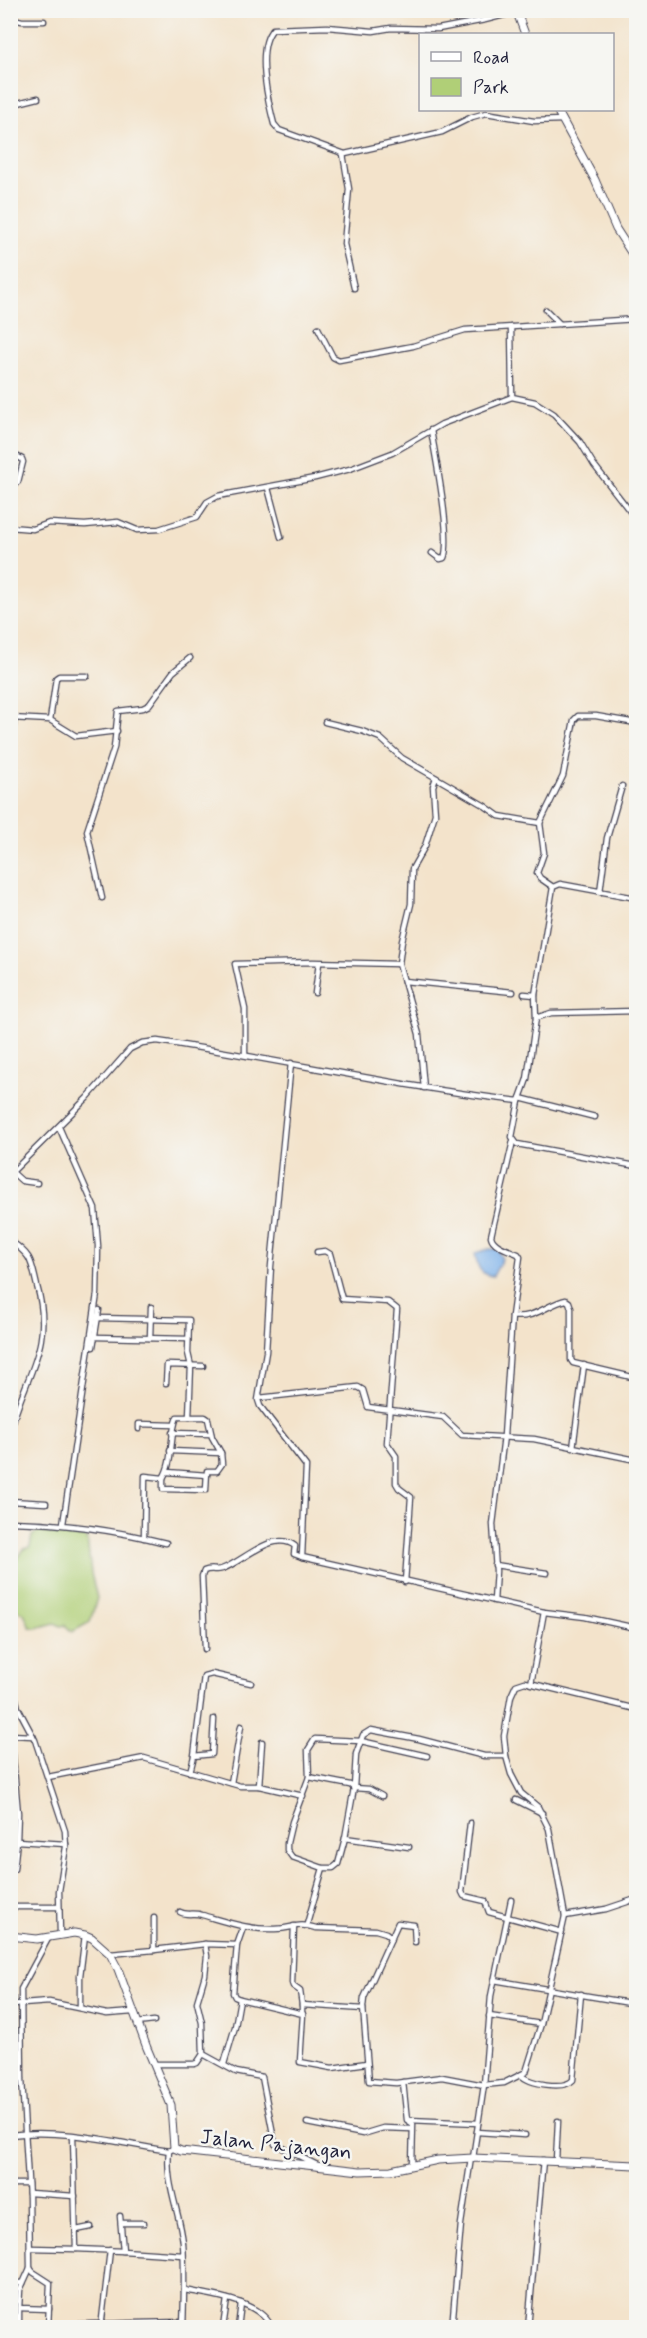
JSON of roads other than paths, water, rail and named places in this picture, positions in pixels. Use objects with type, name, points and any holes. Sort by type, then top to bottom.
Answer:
[{"type":"main road","points":[[516,11],[525,33]]},
{"type":"main road","points":[[558,111],[595,180],[616,229],[636,260]]},
{"type":"main road","points":[[10,1936],[30,1938],[60,1934],[85,1935]]},
{"type":"main road","name":"Jalan Pajangan","points":[[85,1935],[92,1938],[110,1954],[118,1969],[172,2109],[172,2150],[360,2170],[391,2170],[438,2160],[472,2158],[636,2165]]},
{"type":"street","points":[[516,11],[485,20],[438,28],[391,28],[373,31],[327,27],[272,30],[268,37],[263,67],[274,124],[279,130],[343,154],[442,132],[472,117],[486,113],[528,121],[562,120]]},
{"type":"street","points":[[10,18],[22,21],[44,21]]},
{"type":"street","points":[[10,105],[38,98]]},
{"type":"street","points":[[343,154],[349,189],[345,244],[354,288]]},
{"type":"street","points":[[546,310],[560,324]]},
{"type":"street","points":[[318,328],[333,357],[339,360],[413,346],[456,332],[636,319]]},
{"type":"street","points":[[511,327],[512,397]]},
{"type":"street","points":[[10,527],[33,529],[50,523],[85,525],[118,522],[137,530],[159,529],[196,516],[207,502],[218,496],[268,488],[350,469],[392,453],[442,424],[512,397],[535,402],[554,414],[580,442],[594,465],[636,519]]},
{"type":"street","points":[[431,430],[441,487],[446,547],[444,558],[440,559],[432,553]]},
{"type":"street","points":[[10,453],[22,459],[23,462],[18,482],[10,485]]},
{"type":"street","points":[[268,488],[281,537]]},
{"type":"street","points":[[102,898],[87,831],[106,776],[117,731],[118,711],[143,708],[149,705],[173,672],[190,658]]},
{"type":"street","points":[[50,720],[57,677],[87,676]]},
{"type":"street","points":[[553,887],[537,873],[544,853],[540,823],[561,784],[576,718],[596,716],[636,723]]},
{"type":"street","points":[[10,800],[12,718],[50,720],[76,736],[117,731]]},
{"type":"street","points":[[325,722],[380,738],[402,758],[499,816],[540,823]]},
{"type":"street","points":[[424,1088],[418,1034],[399,964],[411,904],[412,869],[424,846],[435,814],[433,786],[436,778]]},
{"type":"street","points":[[600,892],[607,838],[622,786]]},
{"type":"street","points":[[553,887],[560,884],[636,898]]},
{"type":"street","points":[[494,1601],[493,1524],[504,1436],[512,1316],[520,1257],[496,1244],[491,1236],[520,1100],[527,1079],[536,1018],[535,995],[553,887]]},
{"type":"street","points":[[315,993],[319,963]]},
{"type":"street","points":[[245,1054],[245,1009],[235,964],[399,964]]},
{"type":"street","points":[[404,981],[513,992]]},
{"type":"street","points":[[524,994],[535,995]]},
{"type":"street","points":[[536,1018],[551,1013],[636,1011]]},
{"type":"street","points":[[37,1184],[22,1181],[11,1173],[135,1045],[157,1041],[245,1054],[424,1088],[520,1100],[595,1117]]},
{"type":"street","points":[[291,1063],[271,1266],[266,1352],[259,1398],[260,1406],[306,1466],[302,1557]]},
{"type":"street","points":[[58,1127],[95,1209],[98,1246],[97,1294],[63,1524]]},
{"type":"street","points":[[513,1141],[529,1147],[636,1166]]},
{"type":"street","points":[[10,1241],[22,1249],[32,1261],[39,1291],[43,1326],[35,1366],[22,1393],[10,1433]]},
{"type":"street","points":[[317,1252],[325,1251],[330,1254],[342,1299],[388,1302],[397,1309],[387,1443],[396,1456],[396,1483],[411,1497],[405,1582]]},
{"type":"street","points":[[512,1316],[525,1316],[551,1308],[558,1302],[566,1300],[571,1308],[571,1360],[636,1378]]},
{"type":"street","points":[[150,1338],[151,1307]]},
{"type":"street","points":[[93,1347],[99,1310]]},
{"type":"street","points":[[97,1318],[189,1320],[188,1339],[191,1366],[189,1417]]},
{"type":"street","points":[[94,1337],[188,1339]]},
{"type":"street","points":[[166,1383],[167,1365],[202,1366]]},
{"type":"street","points":[[573,1448],[584,1365]]},
{"type":"street","points":[[259,1398],[354,1386],[362,1388],[368,1407],[443,1417],[462,1435],[534,1439],[636,1460]]},
{"type":"street","points":[[177,1417],[189,1417],[208,1419],[222,1464],[217,1471],[207,1472],[206,1490],[163,1489],[163,1478],[167,1472],[174,1425],[177,1417]]},
{"type":"street","points":[[139,1429],[139,1424],[174,1425]]},
{"type":"street","points":[[172,1433],[211,1434]]},
{"type":"street","points":[[170,1451],[220,1453]]},
{"type":"street","points":[[167,1472],[207,1475]]},
{"type":"street","points":[[144,1538],[145,1476],[163,1478]]},
{"type":"street","points":[[10,1501],[46,1503]]},
{"type":"street","points":[[10,1522],[63,1524],[166,1543]]},
{"type":"street","points":[[205,1649],[202,1576],[204,1571],[224,1568],[277,1541],[293,1544],[294,1554],[302,1557],[544,1612],[585,1617],[636,1629]]},
{"type":"street","points":[[495,1565],[547,1573]]},
{"type":"street","points":[[531,1684],[544,1612]]},
{"type":"street","points":[[190,1772],[204,1676],[212,1674],[251,1683]]},
{"type":"street","points":[[10,1675],[18,1708],[33,1736],[65,1831],[66,1844],[58,1907],[60,1934]]},
{"type":"street","points":[[415,1942],[415,1926],[398,1923],[364,1998],[370,2082],[402,2082],[442,2077],[484,2085],[504,2083],[521,2075],[529,2068],[550,1988],[565,1916],[549,1829],[542,1812],[521,1793],[511,1774],[506,1756],[504,1736],[511,1696],[519,1683],[531,1684],[636,1709]]},
{"type":"street","points":[[194,1756],[212,1754],[214,1719]]},
{"type":"street","points":[[231,1783],[241,1726]]},
{"type":"street","points":[[427,1756],[361,1741],[316,1738],[308,1750],[309,1777],[291,1822],[287,1850],[292,1857],[323,1868],[333,1868],[338,1864],[354,1788],[356,1754],[361,1741],[363,1735],[371,1730],[419,1739],[484,1756],[506,1756]]},
{"type":"street","points":[[14,1869],[18,1813],[11,1735],[33,1736]]},
{"type":"street","points":[[259,1786],[262,1742]]},
{"type":"street","points":[[48,1777],[144,1758],[231,1783],[259,1786],[303,1796]]},
{"type":"street","points":[[309,1777],[351,1785],[354,1788],[369,1789],[382,1796]]},
{"type":"street","points":[[516,1800],[542,1812]]},
{"type":"street","points":[[470,1823],[463,1894],[467,1898],[485,1901],[489,1912],[562,1932]]},
{"type":"street","points":[[345,1838],[409,1847]]},
{"type":"street","points":[[10,1840],[66,1844]]},
{"type":"street","points":[[307,1924],[323,1868]]},
{"type":"street","points":[[565,1916],[606,1909],[636,1899]]},
{"type":"street","points":[[452,2328],[461,2224],[484,2085],[489,2016],[511,1900]]},
{"type":"street","points":[[10,1907],[58,1907]]},
{"type":"street","points":[[180,1912],[200,1914],[243,1928],[277,1929],[307,1924],[316,1928],[376,1930],[386,1932],[392,1938]]},
{"type":"street","points":[[154,1918],[154,1950]]},
{"type":"street","points":[[294,1926],[292,1983],[300,1991],[304,2016],[300,2062],[332,2068],[367,2063]]},
{"type":"street","points":[[243,1928],[237,1945],[233,1993],[235,1997],[302,2013]]},
{"type":"street","points":[[80,2008],[80,1976],[85,1935]]},
{"type":"street","points":[[19,2320],[23,2283],[30,2268],[21,1989],[49,1937]]},
{"type":"street","points":[[110,1954],[205,1944],[237,1945]]},
{"type":"street","points":[[154,2064],[194,2064],[203,2054],[202,2023],[197,2002],[205,1974],[207,1956],[205,1944]]},
{"type":"street","points":[[494,1980],[636,2004]]},
{"type":"street","points":[[521,2075],[526,2080],[558,2085],[567,2085],[573,2080],[581,1994]]},
{"type":"street","points":[[224,2064],[240,1999]]},
{"type":"street","points":[[10,2005],[21,2006],[41,2002],[107,2014],[133,2012]]},
{"type":"street","points":[[302,2005],[363,2009]]},
{"type":"street","points":[[489,2016],[541,2024]]},
{"type":"street","points":[[137,2023],[154,2021]]},
{"type":"street","points":[[203,2054],[236,2072],[263,2078],[266,2108],[275,2144],[317,2165]]},
{"type":"street","points":[[402,2082],[407,2120]]},
{"type":"street","points":[[407,2120],[478,2123]]},
{"type":"street","points":[[407,2120],[412,2123],[412,2166]]},
{"type":"street","points":[[556,2161],[558,2121]]},
{"type":"street","points":[[307,2123],[363,2134],[383,2128],[412,2129]]},
{"type":"street","points":[[477,2132],[525,2135]]},
{"type":"street","points":[[10,2135],[26,2133],[73,2136],[172,2150],[170,2187],[180,2222],[183,2255],[183,2325],[48,2326],[50,2281],[30,2268]]},
{"type":"street","points":[[73,2136],[76,2249]]},
{"type":"street","points":[[528,2328],[543,2160]]},
{"type":"street","points":[[10,2184],[28,2184]]},
{"type":"street","points":[[29,2193],[75,2196]]},
{"type":"street","points":[[120,2216],[123,2251]]},
{"type":"street","points":[[121,2223],[144,2223]]},
{"type":"street","points":[[76,2230],[91,2227]]},
{"type":"street","points":[[30,2248],[183,2255]]},
{"type":"street","points":[[100,2325],[110,2250]]},
{"type":"street","points":[[10,2283],[23,2283]]},
{"type":"street","points":[[184,2290],[248,2306],[266,2317],[272,2328]]},
{"type":"street","points":[[223,2328],[227,2299]]},
{"type":"street","points":[[238,2328],[241,2303]]},
{"type":"street","points":[[19,2308],[49,2309]]},
{"type":"water","points":[[497,1249],[502,1259],[493,1276],[482,1271],[475,1253]]}]
